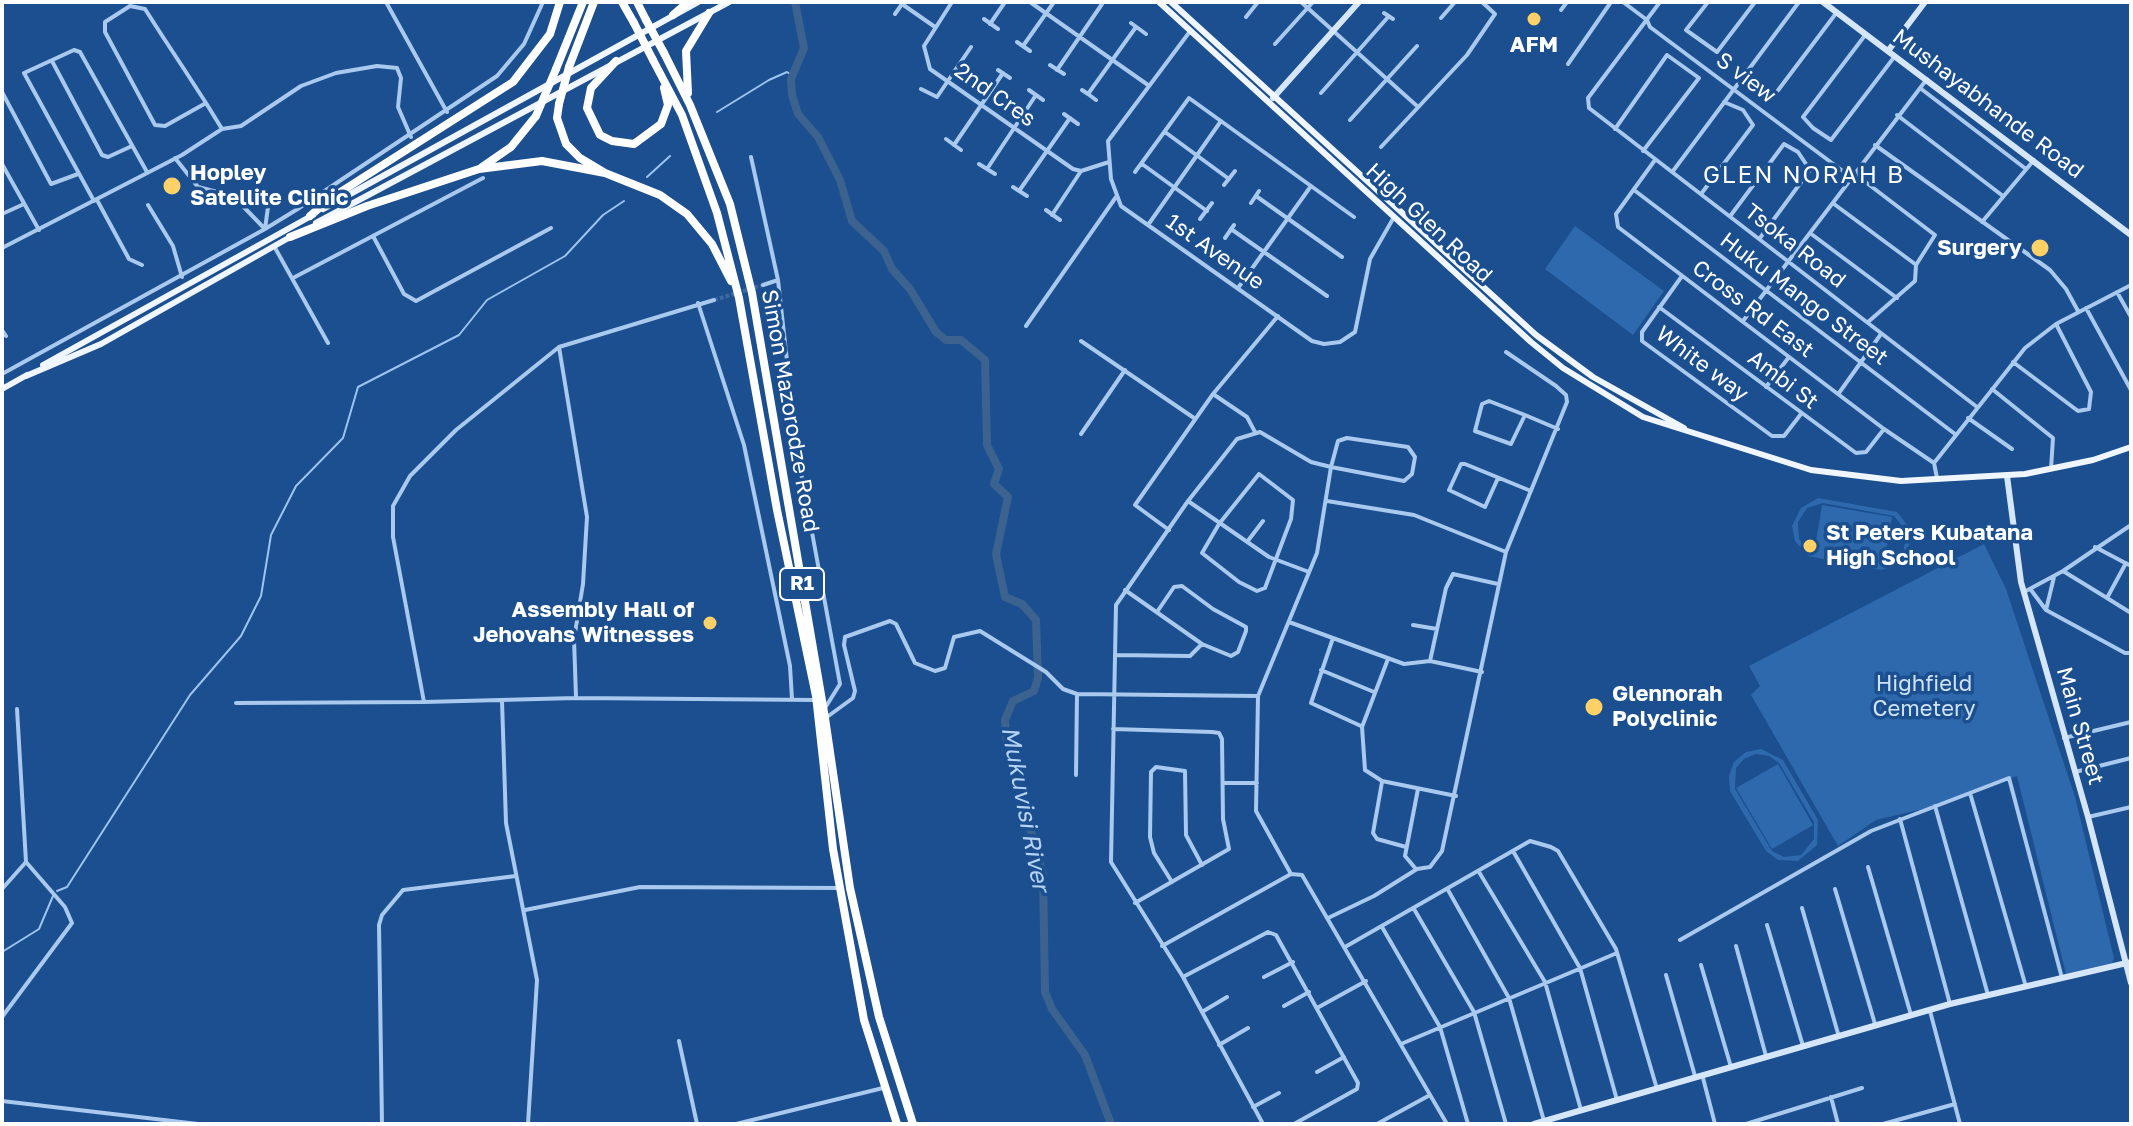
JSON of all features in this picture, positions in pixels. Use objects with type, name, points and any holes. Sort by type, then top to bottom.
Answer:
[{"type":"highway","points":[[310,216],[331,198],[513,82],[550,34],[560,2]]},
{"type":"highway","points":[[481,173],[511,147],[536,116],[583,2]]},
{"type":"highway","points":[[594,2],[569,67],[559,104],[557,118],[566,144],[580,158],[605,173],[660,195],[687,214],[712,244],[739,298]]},
{"type":"highway","name":"Simon Mazorodze Road","points":[[622,2],[682,115],[717,213],[739,298],[777,510],[816,700],[840,888],[864,1020],[883,1088],[897,1124]]},
{"type":"highway","points":[[673,15],[688,2]]},
{"type":"highway","name":"Simon Mazorodze Road","points":[[638,3],[690,105],[730,204],[752,293],[825,714],[850,888],[883,1031],[913,1124]]},
{"type":"highway","points":[[690,105],[684,67],[686,51],[709,13]]},
{"type":"highway","points":[[616,61],[591,88],[587,108],[600,135],[612,141],[634,144],[661,124],[668,105],[662,77]]},
{"type":"highway","points":[[290,237],[367,206],[481,173],[542,161],[605,173]]},
{"type":"main road","points":[[2,389],[98,331],[698,2]]},
{"type":"main road","points":[[26,376],[101,344],[290,237],[729,2]]},
{"type":"main road","name":"High Glen Road","points":[[1159,2],[1568,359],[1627,399],[1698,435],[1811,470],[1891,480],[1937,481],[2007,476],[2051,469],[2131,447]]},
{"type":"main road","name":"High Glen Road","points":[[1171,2],[1272,99]]},
{"type":"street","points":[[386,2],[447,112]]},
{"type":"street","points":[[2,374],[265,229],[411,137],[497,76],[524,44],[543,2]]},
{"type":"street","name":"2nd Cres","points":[[952,2],[935,27],[924,52],[930,69],[1073,169],[1081,171]]},
{"type":"street","points":[[990,24],[1005,2]]},
{"type":"street","points":[[1030,2],[1148,85]]},
{"type":"street","points":[[1023,46],[1054,2]]},
{"type":"street","points":[[1246,17],[1258,2]]},
{"type":"street","points":[[1301,2],[1417,106]]},
{"type":"street","points":[[1275,44],[1313,2]]},
{"type":"street","points":[[1272,99],[1359,2]]},
{"type":"street","points":[[1441,18],[1455,2]]},
{"type":"street","points":[[1381,147],[1467,55],[1495,14],[1482,2]]},
{"type":"street","points":[[1561,10],[1567,2]]},
{"type":"street","points":[[1568,64],[1611,2]]},
{"type":"street","name":"S view","points":[[1623,2],[1647,20],[1650,27],[1933,232],[1934,241],[1916,265]]},
{"type":"street","points":[[1647,20],[1660,2]]},
{"type":"street","points":[[1708,2],[1686,30],[1717,52],[1755,2]]},
{"type":"street","points":[[1673,171],[1799,2]]},
{"type":"street","name":"Mushayabhande Road","points":[[1823,2],[2131,235]]},
{"type":"street","points":[[1866,34],[1803,117],[1831,140],[1925,2]]},
{"type":"street","points":[[895,14],[903,3],[935,27]]},
{"type":"street","points":[[1057,70],[1100,3],[1111,9]]},
{"type":"street","points":[[206,103],[165,126],[155,125],[105,32],[105,22],[130,6],[145,9],[206,103],[222,129]]},
{"type":"street","points":[[1746,74],[1773,97],[1837,12]]},
{"type":"street","points":[[1321,93],[1388,16]]},
{"type":"street","points":[[984,19],[998,29]]},
{"type":"street","name":"Tsoka Road","points":[[1647,20],[1588,98],[1593,111],[1789,259],[1977,407]]},
{"type":"street","points":[[1088,94],[1133,25],[1146,34]]},
{"type":"street","points":[[1026,326],[1116,197],[1108,141],[1191,30]]},
{"type":"street","points":[[1017,42],[1030,51]]},
{"type":"street","points":[[1350,120],[1417,46]]},
{"type":"street","points":[[921,89],[935,98],[970,47]]},
{"type":"street","points":[[142,265],[129,259],[78,174],[24,73],[74,50],[80,52],[147,172]]},
{"type":"street","points":[[1615,129],[1667,55],[1699,78],[1643,151]]},
{"type":"street","points":[[52,61],[102,155],[108,157],[132,146]]},
{"type":"street","points":[[1050,65],[1064,74]]},
{"type":"street","points":[[2,248],[175,158],[222,129],[241,126],[317,79],[377,66],[397,68],[401,78],[398,107],[411,137]]},
{"type":"street","points":[[954,145],[1000,71],[1010,78]]},
{"type":"street","points":[[1743,321],[1927,79]]},
{"type":"street","points":[[1920,88],[2026,169]]},
{"type":"street","points":[[1029,90],[1043,100]]},
{"type":"street","points":[[1082,90],[1096,100]]},
{"type":"street","points":[[2,92],[51,184],[54,186],[78,174]]},
{"type":"street","points":[[987,169],[1036,95]]},
{"type":"street","points":[[1135,172],[1189,98],[1354,217]]},
{"type":"street","points":[[1701,194],[1753,125],[1743,110],[1724,102]]},
{"type":"street","points":[[1064,114],[1078,124]]},
{"type":"street","points":[[1897,115],[2003,196]]},
{"type":"street","points":[[1019,191],[1070,118]]},
{"type":"street","points":[[1148,225],[1221,121]]},
{"type":"street","points":[[1165,132],[1229,179]]},
{"type":"street","points":[[946,139],[961,150]]},
{"type":"street","points":[[1731,215],[1784,144],[1804,156],[1810,170],[1760,238]]},
{"type":"street","points":[[1875,145],[2050,270],[2079,312]]},
{"type":"street","points":[[751,157],[778,280],[797,451],[840,684],[825,714]]},
{"type":"street","points":[[175,158],[198,187],[233,196],[264,199],[268,207],[265,229]]},
{"type":"street","name":"Cross Rd East","points":[[1655,160],[1616,214],[1616,224],[1884,429],[1934,463]]},
{"type":"street","points":[[1982,222],[2034,160]]},
{"type":"street","points":[[1052,215],[1081,171],[1109,162]]},
{"type":"street","points":[[2,164],[39,230]]},
{"type":"street","points":[[979,164],[995,174]]},
{"type":"street","points":[[1142,164],[1207,211]]},
{"type":"street","points":[[1224,185],[1235,171]]},
{"type":"street","points":[[293,278],[481,173]]},
{"type":"street","points":[[1238,288],[1311,186]]},
{"type":"street","points":[[1013,187],[1027,196]]},
{"type":"street","name":"Huku Mango Street","points":[[1634,190],[1955,434]]},
{"type":"street","points":[[1251,203],[1258,194],[1342,257]]},
{"type":"street","points":[[233,196],[265,229]]},
{"type":"street","name":"1st Avenue","points":[[1116,197],[1121,206],[1319,343],[1340,342],[1352,336],[1357,328],[1370,259],[1397,212]]},
{"type":"street","points":[[1200,219],[1212,203]]},
{"type":"street","points":[[2,214],[24,204]]},
{"type":"street","points":[[1834,204],[1916,265],[1915,281],[1868,322]]},
{"type":"street","points":[[148,205],[173,246],[182,277]]},
{"type":"street","points":[[1046,210],[1060,220]]},
{"type":"street","points":[[1225,238],[1233,227],[1327,296]]},
{"type":"street","points":[[373,236],[404,294],[416,301],[551,228]]},
{"type":"street","points":[[1810,233],[1897,298]]},
{"type":"street","points":[[274,246],[328,343]]},
{"type":"street","name":"White way","points":[[1682,276],[1642,332],[1642,341],[1772,436],[1784,436],[1801,414]]},
{"type":"street","points":[[763,285],[778,280]]},
{"type":"street","points":[[1937,481],[1934,463],[2013,362],[2056,324],[2131,285]]},
{"type":"street","points":[[2117,292],[2131,317]]},
{"type":"street","points":[[424,702],[395,554],[395,501],[426,457],[559,347],[714,300]]},
{"type":"street","points":[[698,303],[744,445],[790,666],[792,699]]},
{"type":"street","name":"Ambi St","points":[[1659,307],[1856,453],[1866,452],[1884,429]]},
{"type":"street","points":[[2086,308],[2131,390]]},
{"type":"street","points":[[1169,530],[1135,505],[1194,418],[1278,316]]},
{"type":"street","points":[[2013,362],[2078,411],[2089,409],[2091,392],[2056,324]]},
{"type":"street","points":[[2,330],[6,336]]},
{"type":"street","points":[[1839,393],[1881,334]]},
{"type":"street","points":[[1081,341],[1194,418]]},
{"type":"street","points":[[559,347],[587,517],[583,584],[574,639],[576,698]]},
{"type":"street","points":[[1328,918],[1382,892],[1417,869],[1430,867],[1442,851],[1506,552],[1566,407],[1566,395],[1506,352]]},
{"type":"street","points":[[1766,387],[1789,357]]},
{"type":"street","points":[[1081,434],[1125,370]]},
{"type":"street","points":[[1992,389],[2053,438],[2051,469]]},
{"type":"street","points":[[1213,394],[1247,417],[1255,432]]},
{"type":"street","points":[[1525,415],[1511,444],[1475,431],[1475,420],[1485,402],[1525,415],[1558,429]]},
{"type":"street","points":[[1968,418],[2012,449]]},
{"type":"street","points":[[1263,1124],[1183,977],[1111,862],[1115,614],[1125,590],[1232,442],[1255,432],[1264,433],[1307,460],[1331,467],[1404,481],[1412,474],[1415,457],[1408,447],[1340,439],[1331,467],[1320,545],[1258,696],[1258,818],[1291,874]]},
{"type":"street","points":[[1498,478],[1485,507],[1449,490],[1461,464],[1498,478],[1531,491]]},
{"type":"street","points":[[1263,475],[1293,500],[1291,519],[1275,559],[1265,588],[1257,591],[1203,556],[1202,550],[1254,476],[1263,475]]},
{"type":"street","name":"Main Street","points":[[2007,476],[2027,591],[2131,983]]},
{"type":"street","points":[[1188,501],[1275,559],[1309,572]]},
{"type":"street","points":[[1327,501],[1414,515],[1506,552]]},
{"type":"street","points":[[1247,542],[1263,521]]},
{"type":"street","points":[[2131,525],[2063,571],[2027,591],[2046,610],[2131,653]]},
{"type":"street","points":[[2095,547],[2128,565],[2107,598]]},
{"type":"street","points":[[2063,571],[2131,613]]},
{"type":"street","points":[[1430,661],[1453,574],[1499,585]]},
{"type":"street","points":[[2046,610],[2054,576]]},
{"type":"street","points":[[1125,590],[1202,644],[1235,656],[1246,628],[1182,586],[1174,587],[1157,612]]},
{"type":"street","points":[[825,714],[853,698],[855,691],[844,645],[845,637],[890,621],[896,624],[915,663],[935,671],[945,668],[954,637],[975,631],[990,634],[1046,672],[1060,687],[1077,694],[1258,696]]},
{"type":"street","points":[[1288,622],[1388,659],[1412,665],[1430,661],[1482,672]]},
{"type":"street","points":[[1413,625],[1437,629]]},
{"type":"street","points":[[1333,638],[1311,703],[1362,727]]},
{"type":"street","points":[[1115,655],[1190,656],[1202,644]]},
{"type":"street","points":[[1388,659],[1362,727],[1365,770],[1382,781],[1456,796]]},
{"type":"street","points":[[1321,670],[1375,692]]},
{"type":"street","points":[[1076,775],[1077,694]]},
{"type":"street","points":[[236,703],[576,698],[816,700]]},
{"type":"street","points":[[502,701],[506,823],[537,980],[528,1124]]},
{"type":"street","points":[[2,1017],[72,923],[65,907],[26,862],[17,709]]},
{"type":"street","points":[[2064,738],[2131,722]]},
{"type":"street","points":[[1112,729],[1219,733],[1223,819],[1230,847],[1135,903]]},
{"type":"street","points":[[2074,772],[2131,758]]},
{"type":"street","points":[[1172,882],[1154,853],[1150,837],[1151,772],[1156,767],[1185,771],[1186,835],[1202,865]]},
{"type":"street","points":[[1680,940],[1871,831],[2009,778],[2062,978]]},
{"type":"street","points":[[1382,781],[1373,833],[1377,839],[1406,847]]},
{"type":"street","points":[[1222,783],[1257,783]]},
{"type":"street","points":[[1417,869],[1406,859],[1406,847],[1418,789]]},
{"type":"street","points":[[1970,793],[2026,987]]},
{"type":"street","points":[[1935,806],[1988,995]]},
{"type":"street","points":[[2088,817],[2131,807]]},
{"type":"street","points":[[1900,819],[1950,1004]]},
{"type":"street","points":[[1345,947],[1530,841],[1558,851],[1617,953],[1657,1089]]},
{"type":"street","points":[[1513,851],[1580,968],[1617,1100]]},
{"type":"street","points":[[2,889],[26,862]]},
{"type":"street","points":[[1868,867],[1911,1016]]},
{"type":"street","points":[[1479,872],[1545,982],[1581,1110]]},
{"type":"street","points":[[1162,946],[1291,874],[1305,877],[1447,1124]]},
{"type":"street","points":[[382,1124],[379,925],[382,915],[403,890],[516,876]]},
{"type":"street","points":[[525,910],[640,887],[850,888]]},
{"type":"street","points":[[1835,889],[1876,1027]]},
{"type":"street","points":[[1448,890],[1509,998],[1544,1121]]},
{"type":"street","points":[[1802,908],[1839,1037]]},
{"type":"street","points":[[1414,909],[1474,1012],[1506,1124]]},
{"type":"street","points":[[1767,925],[1803,1048]]},
{"type":"street","points":[[1382,927],[1440,1027],[1468,1124]]},
{"type":"street","points":[[1183,977],[1270,931],[1276,935],[1358,1083],[1357,1089],[1294,1124]]},
{"type":"street","points":[[1736,946],[1767,1058]]},
{"type":"street","points":[[1401,1044],[1617,953]]},
{"type":"street","points":[[1264,977],[1293,962]]},
{"type":"street","points":[[1534,1124],[1700,1079],[1950,1004],[2128,963]]},
{"type":"street","points":[[1701,965],[1731,1069]]},
{"type":"street","points":[[1666,975],[1715,1124]]},
{"type":"street","points":[[1317,1008],[1366,981]]},
{"type":"street","points":[[1284,1006],[1309,992]]},
{"type":"street","points":[[1202,1012],[1227,997]]},
{"type":"street","points":[[1930,1011],[1960,1124]]},
{"type":"street","points":[[1219,1045],[1248,1028]]},
{"type":"street","points":[[679,1041],[697,1124]]},
{"type":"street","points":[[1317,1072],[1344,1057]]},
{"type":"street","points":[[736,1124],[883,1088]]},
{"type":"street","points":[[1746,1124],[1862,1088]]},
{"type":"street","points":[[1253,1107],[1279,1093]]},
{"type":"street","points":[[1377,1124],[1430,1095]]},
{"type":"street","points":[[1831,1097],[1838,1124]]},
{"type":"street","points":[[2,1101],[198,1124]]},
{"type":"street","points":[[1883,1124],[1955,1104]]},
{"type":"green space","points":[[1575,226],[1664,291],[1633,335],[1545,269]]},
{"type":"green space","points":[[1818,498],[1897,512],[1912,531],[1907,556],[1896,566],[1881,570],[1808,556],[1795,541],[1792,526],[1801,508]],"holes":[[[1823,503],[1894,516],[1907,532],[1903,553],[1884,564],[1892,517],[1822,505],[1814,553],[1799,539],[1798,522],[1807,508]]]},
{"type":"green space","name":"Highfield Cemetery","points":[[1984,544],[2006,589],[2075,797],[2114,958],[2112,963],[2066,974],[2017,776],[1936,806],[1876,820],[1838,846],[1751,695],[1760,686],[1749,666]]},
{"type":"green space","points":[[1761,749],[1783,760],[1818,820],[1817,845],[1798,861],[1778,860],[1766,851],[1730,791],[1729,776],[1734,762],[1746,752]],"holes":[[[1756,754],[1769,756],[1779,763],[1814,822],[1814,839],[1801,855],[1784,857],[1772,851],[1735,789],[1736,768],[1744,759]]]},
{"type":"green space","points":[[1778,764],[1813,825],[1772,849],[1736,788]]},
{"type":"waterway","name":"Mukuvisi River","points":[[795,2],[804,48],[791,79],[792,95],[798,114],[818,137],[840,180],[852,221],[884,251],[892,269],[910,289],[936,332],[946,340],[961,340],[985,360],[987,445],[999,469],[994,484],[1008,497],[996,554],[1005,597],[1022,604],[1036,620],[1038,678],[1034,691],[1013,701],[1005,720],[1007,747],[1043,874],[1045,992],[1052,1009],[1085,1055],[1111,1124]]},
{"type":"waterway","points":[[717,112],[769,80],[787,72],[793,76]]},
{"type":"waterway","points":[[647,177],[670,156]]},
{"type":"waterway","points":[[57,891],[67,887],[190,695],[241,636],[261,596],[271,535],[296,486],[343,438],[358,387],[459,335],[487,300],[565,256],[603,215],[624,201]]},
{"type":"waterway","points":[[2,952],[39,929],[53,896]]},
{"type":"tunnel","points":[[714,300],[763,285]]},
{"type":"place","name":"AFM","points":[[1534,19]]},
{"type":"place","name":"Hopley Satellite Clinic","points":[[172,186]]},
{"type":"place","name":"Surgery","points":[[2040,248]]},
{"type":"place","name":"St Peters Kubatana High School","points":[[1810,546]]},
{"type":"place","name":"Assembly Hall of Jehovahs Witnesses","points":[[710,623]]},
{"type":"place","name":"Glennorah Polyclinic","points":[[1594,707]]},
{"type":"district","name":"GLEN NORAH B","points":[[1804,175]]}]
